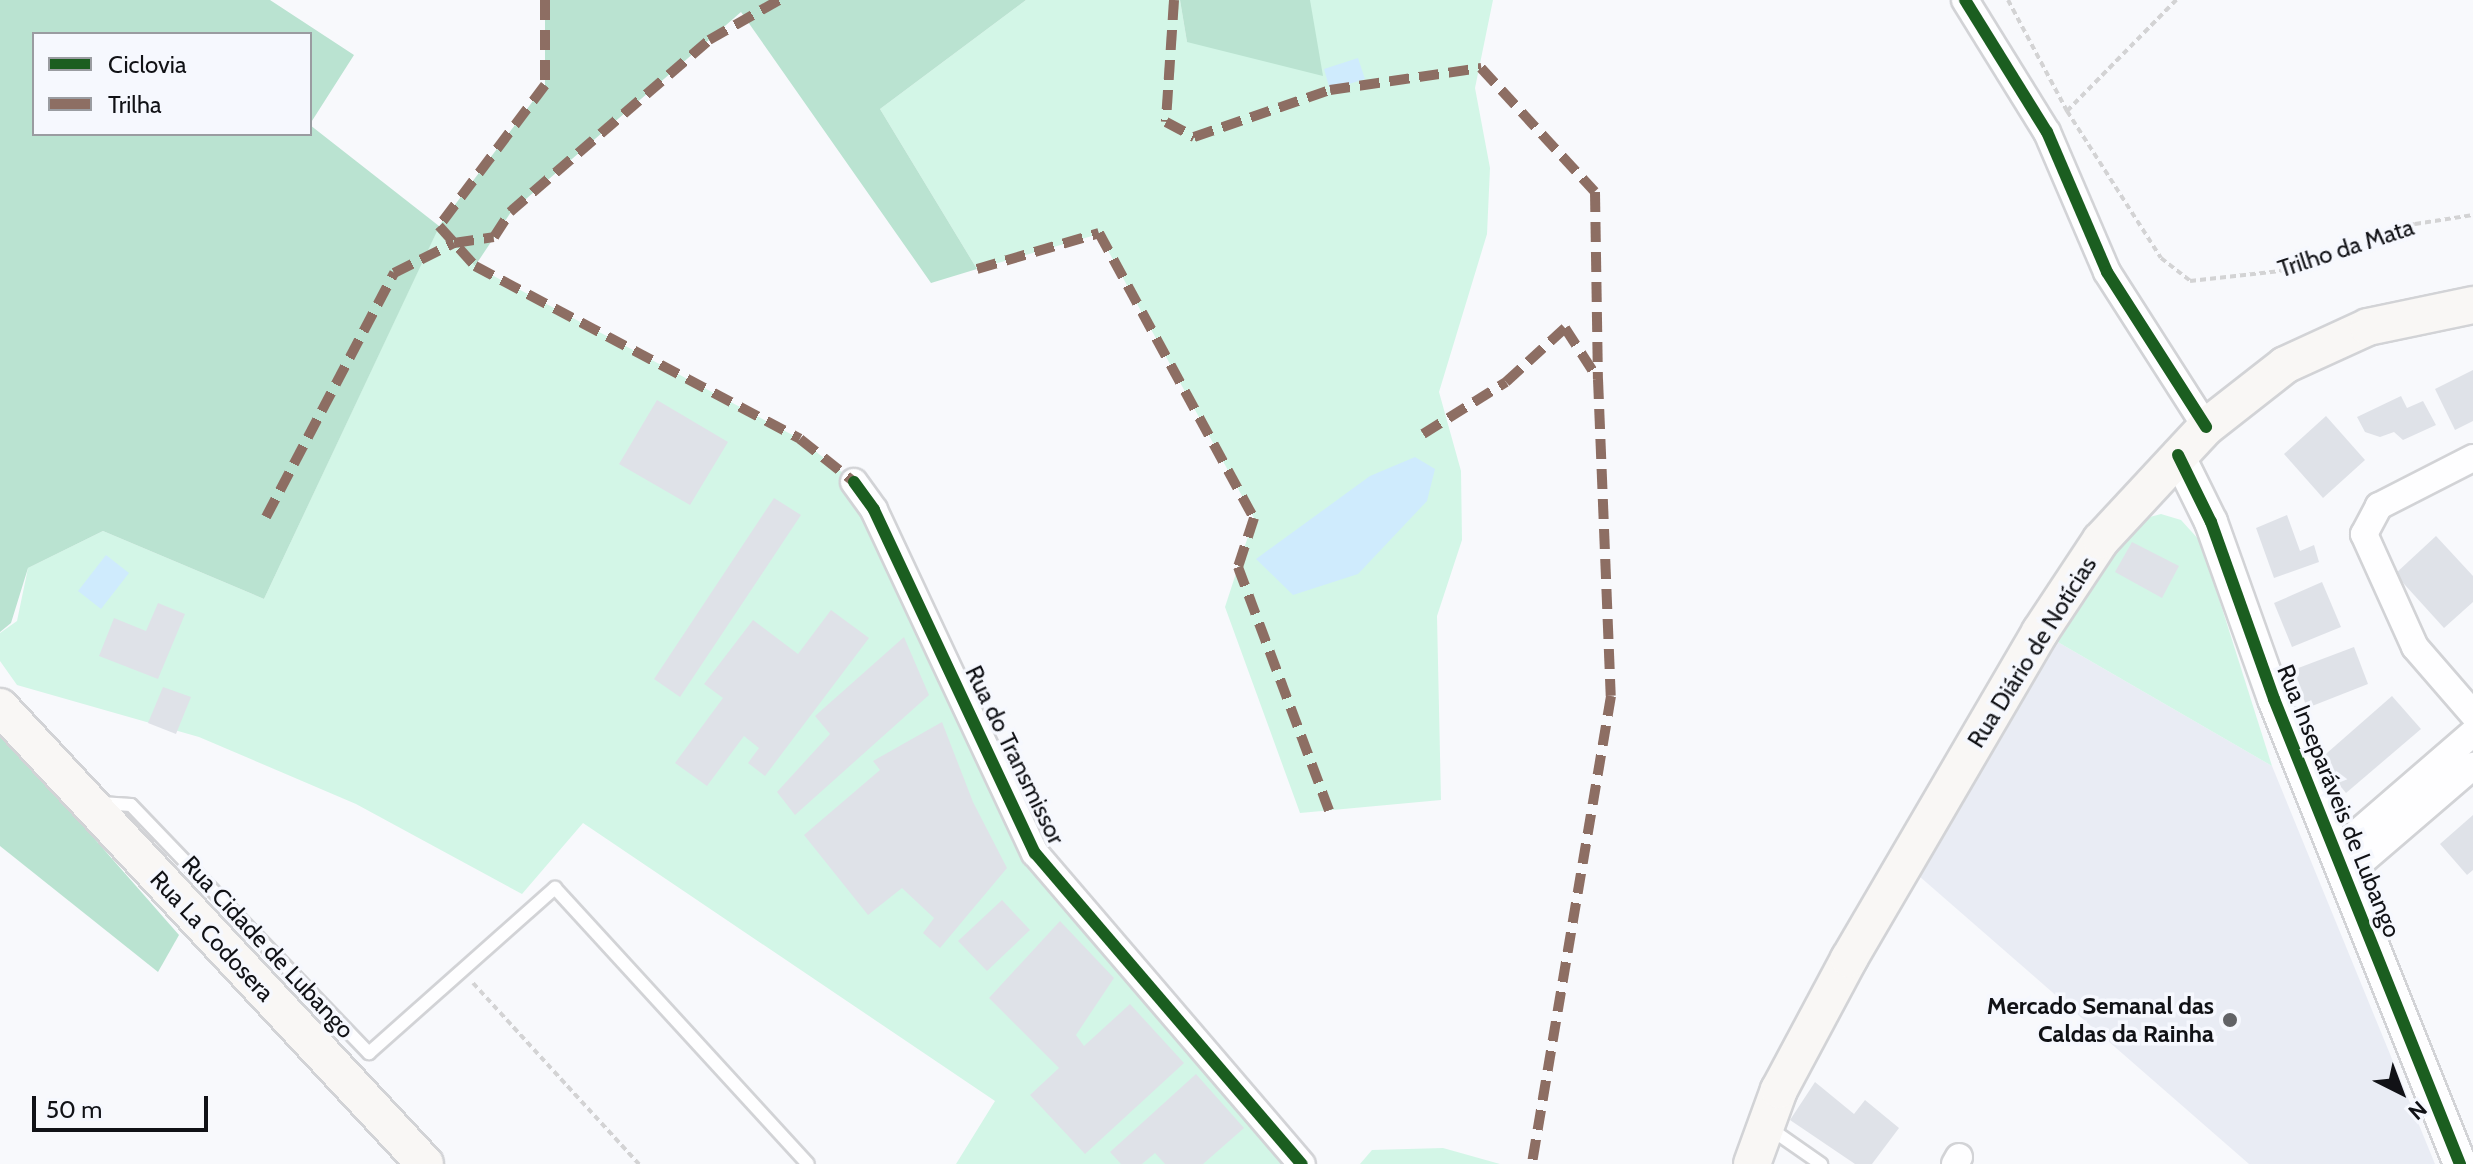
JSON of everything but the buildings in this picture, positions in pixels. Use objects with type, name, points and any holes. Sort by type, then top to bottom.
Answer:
[{"type":"main road","name":"Rua Diário de Notícias","points":[[1752,1164],[1764,1124],[1849,959],[2061,596],[2101,540],[2206,427],[2256,385],[2325,343],[2473,305]]},
{"type":"main road","name":"Rua La Codosera","points":[[0,707],[425,1164]]},
{"type":"street","points":[[1965,0],[2047,132],[2107,272],[2206,427]]},
{"type":"street","name":"Rua Inseparáveis de Lubango","points":[[2178,455],[2211,522],[2340,864],[2460,1164]]},
{"type":"street","points":[[2473,458],[2379,506],[2364,534],[2415,647],[2473,714]]},
{"type":"street","name":"Rua do Transmissor","points":[[854,482],[874,510],[1035,853],[1302,1164]]},
{"type":"street","points":[[2340,864],[2473,733]]},
{"type":"street","points":[[2340,864],[2473,766]]},
{"type":"lane","name":"Rua Cidade de Lubango","points":[[87,802],[131,805],[369,1053],[555,888],[808,1164]]},
{"type":"lane","points":[[1764,1124],[1821,1164]]},
{"type":"path","points":[[2067,111],[2176,0]]},
{"type":"path","points":[[463,972],[639,1164]]},
{"type":"shaded area","name":"Mercado Semanal das Caldas da Rainha","points":[[2056,641],[2272,766],[2435,1164],[2249,1164],[1919,876]]},
{"type":"green space","points":[[0,0],[270,0],[354,55],[312,121],[312,32],[32,32],[32,136],[312,136],[312,127],[439,226],[545,85],[545,0],[1026,0],[880,109],[977,269],[931,283],[741,12],[511,212],[475,266],[439,227],[264,599],[103,531],[28,568],[11,623],[0,632]]},
{"type":"green space","points":[[1026,0],[1180,0],[1187,42],[1309,0],[1493,0],[1475,88],[1490,168],[1487,234],[1439,392],[1461,471],[1462,540],[1437,616],[1441,800],[1300,813],[1225,607],[1254,518],[1099,234],[977,269],[880,109]]},
{"type":"green space","points":[[1180,0],[1310,0],[1323,76],[1187,42]]},
{"type":"green space","points":[[439,226],[475,266],[800,439],[854,482],[1035,853],[1302,1164],[956,1164],[995,1101],[583,823],[522,894],[356,804],[199,737],[17,685],[0,661],[0,633],[17,621],[28,568],[103,531],[264,599]]},
{"type":"green space","points":[[2161,514],[2181,520],[2201,542],[2272,766],[2056,641],[2135,521]]},
{"type":"green space","points":[[0,731],[179,935],[158,972],[0,846]]},
{"type":"green space","points":[[1443,1148],[1500,1164],[1360,1164],[1372,1150]]},
{"type":"water","points":[[1358,58],[1365,79],[1330,90],[1324,69]]},
{"type":"water","points":[[1415,457],[1435,469],[1427,501],[1358,574],[1293,595],[1256,559],[1370,476]]},
{"type":"water","points":[[106,555],[129,573],[101,609],[78,591]]},
{"type":"marked path","points":[[545,0],[545,85],[439,226],[475,266],[800,439],[854,482]]},
{"type":"marked path","points":[[266,517],[394,273],[454,243],[494,237],[510,212],[709,40],[779,0]]},
{"type":"marked path","points":[[1174,0],[1166,122],[1194,137],[1330,90],[1481,68],[1595,192],[1598,379]]},
{"type":"marked path","points":[[977,269],[1099,233],[1254,518],[1238,567],[1329,811]]},
{"type":"marked path","points":[[1423,434],[1506,382],[1565,328],[1598,379],[1611,696],[1532,1164]]},
{"type":"cycle path","points":[[1965,0],[2047,132],[2107,272],[2206,427]]},
{"type":"cycle path","points":[[2178,455],[2211,522],[2274,699],[2460,1164]]},
{"type":"cycle path","points":[[854,482],[874,510],[1035,853],[1302,1164]]},
{"type":"place","name":"Mercado Semanal das Caldas da Rainha","points":[[2230,1020]]}]
